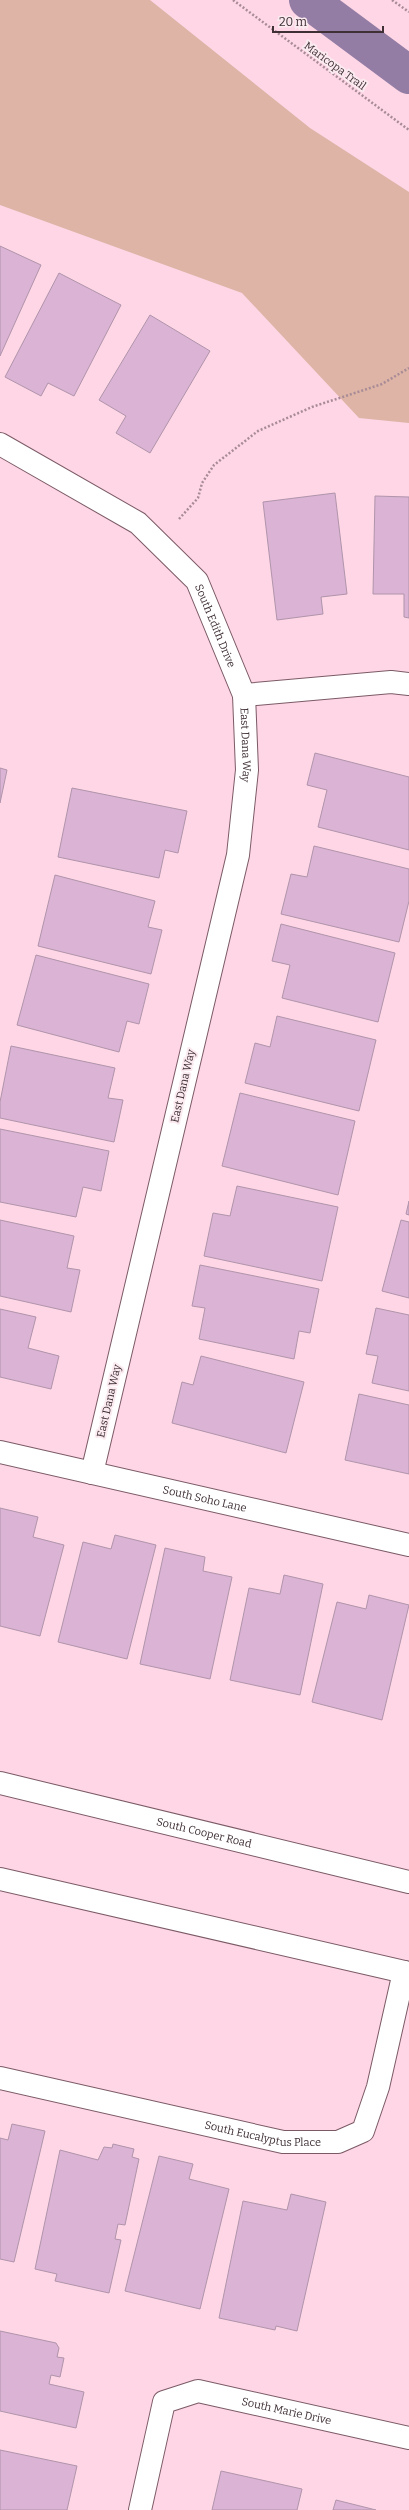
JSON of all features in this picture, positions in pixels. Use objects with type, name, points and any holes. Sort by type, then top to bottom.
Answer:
[{"type":"street","name":"South Edith Drive","points":[[0,444],[138,524],[197,581],[244,695]]},
{"type":"street","points":[[244,695],[391,682],[409,684]]},
{"type":"street","name":"East Dana Way","points":[[92,1473],[238,855],[247,770],[244,695]]},
{"type":"street","name":"South Soho Lane","points":[[0,1452],[409,1545]]},
{"type":"street","name":"South Cooper Road","points":[[0,1783],[409,1882]]},
{"type":"street","points":[[0,1879],[407,1972]]},
{"type":"street","name":"South Eucalyptus Place","points":[[0,2078],[283,2142],[338,2142],[363,2131],[378,2087],[407,1972]]},
{"type":"street","name":"South Marie Drive","points":[[140,2510],[164,2402],[198,2391],[409,2438]]},
{"type":"path","name":"Maricopa Trail","points":[[232,0],[409,130]]},
{"type":"path","points":[[392,0],[409,12]]},
{"type":"path","points":[[154,540],[190,508],[198,498],[202,483],[214,465],[258,431],[312,407],[382,384],[409,368]]},
{"type":"shaded area","points":[[0,0],[150,0],[310,128],[409,192],[409,423],[359,418],[242,293],[0,205]]},
{"type":"building","points":[[0,246],[41,265],[0,356]]},
{"type":"building","points":[[59,273],[121,305],[74,396],[48,383],[41,396],[5,377]]},
{"type":"building","points":[[150,315],[210,351],[150,453],[116,433],[126,416],[99,400]]},
{"type":"building","points":[[335,493],[347,594],[321,597],[323,614],[277,620],[263,502]]},
{"type":"building","points":[[375,496],[409,497],[409,618],[404,617],[404,594],[373,594]]},
{"type":"building","points":[[315,753],[409,777],[409,850],[318,827],[327,790],[307,785]]},
{"type":"building","points":[[0,768],[7,770],[0,803]]},
{"type":"building","points":[[72,788],[187,811],[178,853],[165,850],[159,878],[58,857]]},
{"type":"building","points":[[314,846],[409,869],[409,901],[399,942],[281,914],[291,874],[307,877]]},
{"type":"building","points":[[55,875],[155,901],[148,927],[162,930],[151,974],[38,946]]},
{"type":"building","points":[[281,924],[395,953],[378,1022],[282,998],[290,965],[272,961]]},
{"type":"building","points":[[36,955],[149,984],[139,1024],[127,1021],[119,1052],[17,1025]]},
{"type":"building","points":[[277,1016],[376,1040],[359,1111],[245,1083],[255,1043],[270,1047]]},
{"type":"building","points":[[11,1046],[115,1068],[108,1098],[123,1100],[114,1142],[0,1118],[0,1102]]},
{"type":"building","points":[[240,1093],[355,1121],[338,1195],[222,1166]]},
{"type":"building","points":[[0,1129],[109,1151],[101,1191],[83,1187],[76,1217],[0,1202]]},
{"type":"building","points":[[237,1186],[338,1207],[322,1281],[204,1256],[213,1213],[230,1216]]},
{"type":"building","points":[[409,1201],[409,1215],[406,1214]]},
{"type":"building","points":[[0,1220],[74,1236],[67,1268],[80,1270],[71,1312],[0,1296]]},
{"type":"building","points":[[401,1220],[409,1222],[409,1298],[382,1291]]},
{"type":"building","points":[[200,1265],[319,1289],[310,1333],[299,1331],[294,1359],[199,1339],[205,1308],[192,1306]]},
{"type":"building","points":[[376,1308],[409,1315],[409,1391],[372,1383],[378,1356],[366,1354]]},
{"type":"building","points":[[0,1309],[36,1317],[28,1348],[59,1356],[51,1389],[0,1377]]},
{"type":"building","points":[[201,1356],[304,1382],[286,1453],[172,1423],[182,1382],[193,1385]]},
{"type":"building","points":[[359,1394],[409,1405],[409,1474],[345,1460]]},
{"type":"building","points":[[0,1508],[38,1517],[33,1537],[64,1545],[40,1636],[0,1626]]},
{"type":"building","points":[[115,1535],[156,1545],[127,1659],[58,1642],[83,1542],[111,1549]]},
{"type":"building","points":[[165,1548],[205,1557],[203,1571],[232,1577],[210,1679],[140,1664]]},
{"type":"building","points":[[284,1575],[323,1584],[300,1695],[230,1680],[249,1588],[280,1594]]},
{"type":"building","points":[[369,1595],[409,1605],[382,1720],[312,1702],[337,1602],[366,1609]]},
{"type":"building","points":[[12,2124],[45,2131],[14,2262],[0,2259],[0,2138],[8,2140]]},
{"type":"building","points":[[113,2144],[134,2149],[132,2157],[139,2159],[125,2225],[118,2224],[115,2239],[121,2240],[109,2293],[55,2281],[57,2274],[35,2269],[60,2150],[98,2160],[104,2147],[112,2148]]},
{"type":"building","points":[[159,2156],[193,2164],[189,2179],[229,2189],[200,2309],[125,2291]]},
{"type":"building","points":[[291,2194],[326,2202],[297,2331],[276,2326],[275,2330],[219,2318],[243,2201],[287,2210]]},
{"type":"building","points":[[0,2331],[56,2343],[59,2348],[57,2357],[64,2358],[60,2377],[51,2375],[49,2384],[84,2392],[76,2428],[0,2411]]},
{"type":"building","points":[[0,2450],[77,2466],[67,2510],[0,2510]]},
{"type":"building","points":[[221,2471],[302,2489],[297,2510],[212,2510]]},
{"type":"building","points":[[336,2500],[376,2510],[333,2510]]},
{"type":"waterway","points":[[308,0],[409,75]]}]
